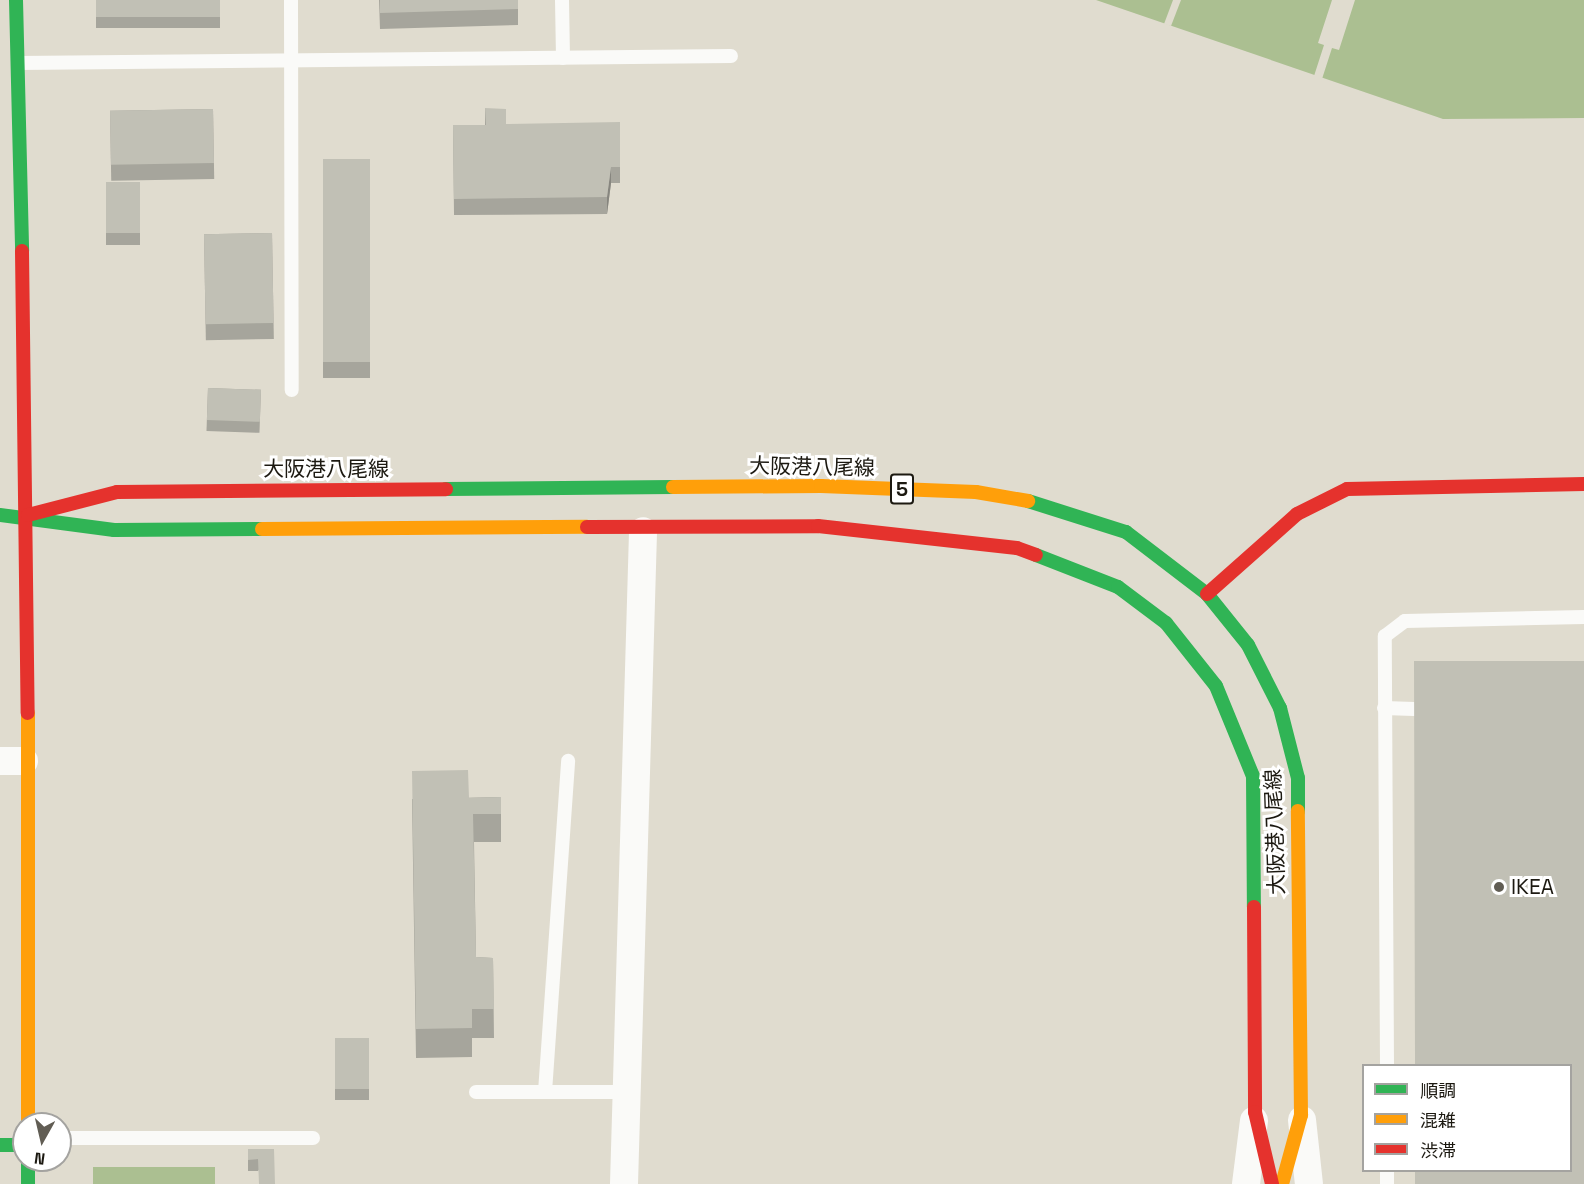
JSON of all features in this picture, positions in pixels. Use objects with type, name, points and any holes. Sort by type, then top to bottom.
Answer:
[{"type":"main road","points":[[16,0],[28,515],[12,761],[26,942],[27,1112]]},
{"type":"main road","points":[[1208,594],[1297,514],[1347,489],[1584,484]]},
{"type":"main road","name":"大阪港八尾線","points":[[28,515],[117,492],[809,486],[976,492],[1053,505],[1126,532],[1208,594],[1248,645],[1280,708],[1298,777],[1301,1115],[1282,1184]]},
{"type":"main road","name":"大阪港八尾線","points":[[0,515],[28,515],[114,530],[643,531],[819,526],[1017,548],[1118,587],[1166,623],[1216,686],[1253,776],[1255,1112],[1272,1184]]},
{"type":"main road","points":[[9,943],[26,942]]},
{"type":"street","points":[[624,1184],[643,531]]},
{"type":"street","points":[[1246,1184],[1255,1112]]},
{"type":"street","points":[[1301,1115],[1309,1184]]},
{"type":"lane","points":[[291,0],[292,390]]},
{"type":"lane","points":[[562,0],[563,58]]},
{"type":"lane","points":[[18,63],[731,56]]},
{"type":"lane","points":[[1386,1064],[1384,708],[1386,636],[1405,621],[1584,616]]},
{"type":"lane","points":[[1384,708],[1414,709]]},
{"type":"lane","points":[[545,1092],[568,761]]},
{"type":"lane","points":[[476,1092],[626,1092]]},
{"type":"lane","points":[[72,1138],[313,1138]]},
{"type":"shaded area","points":[[1096,0],[1584,0],[1584,118],[1443,119]]},
{"type":"shaded area","points":[[93,1167],[215,1167],[215,1184],[93,1184]]},
{"type":"pier","points":[[1173,0],[1181,0],[1171,26],[1164,24]]},
{"type":"pier","points":[[1332,0],[1355,0],[1339,50],[1332,48],[1322,79],[1314,76],[1324,45],[1318,43]]},
{"type":"building","points":[[96,0],[220,0],[220,17],[96,17]]},
{"type":"building","points":[[380,0],[518,0],[518,9],[380,13]]},
{"type":"building","points":[[485,108],[506,109],[506,124],[620,122],[620,167],[611,167],[607,197],[454,199],[453,125],[486,125]]},
{"type":"building","points":[[213,109],[214,163],[111,165],[110,111]]},
{"type":"building","points":[[323,159],[370,159],[370,362],[323,362]]},
{"type":"building","points":[[106,182],[140,182],[140,233],[106,233]]},
{"type":"building","points":[[272,233],[274,323],[206,324],[204,234]]},
{"type":"building","points":[[208,388],[261,390],[260,422],[207,420]]},
{"type":"building","name":"IKEA","points":[[1414,661],[1584,661],[1584,1184],[1415,1184],[1415,1172],[1572,1172],[1572,1064],[1415,1064]]},
{"type":"building","points":[[468,770],[469,798],[501,797],[501,814],[473,814],[476,957],[493,958],[494,1009],[472,1009],[472,1028],[416,1029],[412,771]]},
{"type":"building","points":[[335,1038],[369,1038],[369,1089],[335,1089]]},
{"type":"building","points":[[248,1149],[274,1149],[275,1184],[259,1184],[258,1159],[248,1160]]},
{"type":"traffic: fast","points":[[16,0],[22,251]]},
{"type":"traffic: fast","points":[[446,489],[673,487]]},
{"type":"traffic: fast","points":[[1028,501],[1126,532],[1207,594],[1248,645],[1280,708],[1298,778],[1298,811]]},
{"type":"traffic: fast","points":[[0,515],[114,530],[262,529]]},
{"type":"traffic: fast","points":[[1036,555],[1118,587],[1166,623],[1216,686],[1253,776],[1254,907]]},
{"type":"traffic: fast","points":[[0,1145],[12,1145]]},
{"type":"traffic: fast","points":[[28,1172],[28,1184]]},
{"type":"traffic: slow","points":[[673,487],[821,486],[976,492],[1028,501]]},
{"type":"traffic: slow","points":[[262,529],[587,527]]},
{"type":"traffic: slow","points":[[28,713],[28,1112]]},
{"type":"traffic: slow","points":[[1282,1184],[1301,1115],[1298,811]]},
{"type":"traffic: jam","points":[[22,251],[28,713]]},
{"type":"traffic: jam","points":[[1207,594],[1297,514],[1347,489],[1584,484]]},
{"type":"traffic: jam","points":[[28,515],[117,492],[446,489]]},
{"type":"traffic: jam","points":[[587,527],[818,526],[1017,548],[1036,555]]},
{"type":"traffic: jam","points":[[1254,907],[1255,1112],[1272,1184]]},
{"type":"place","name":"IKEA","points":[[1499,887]]}]
